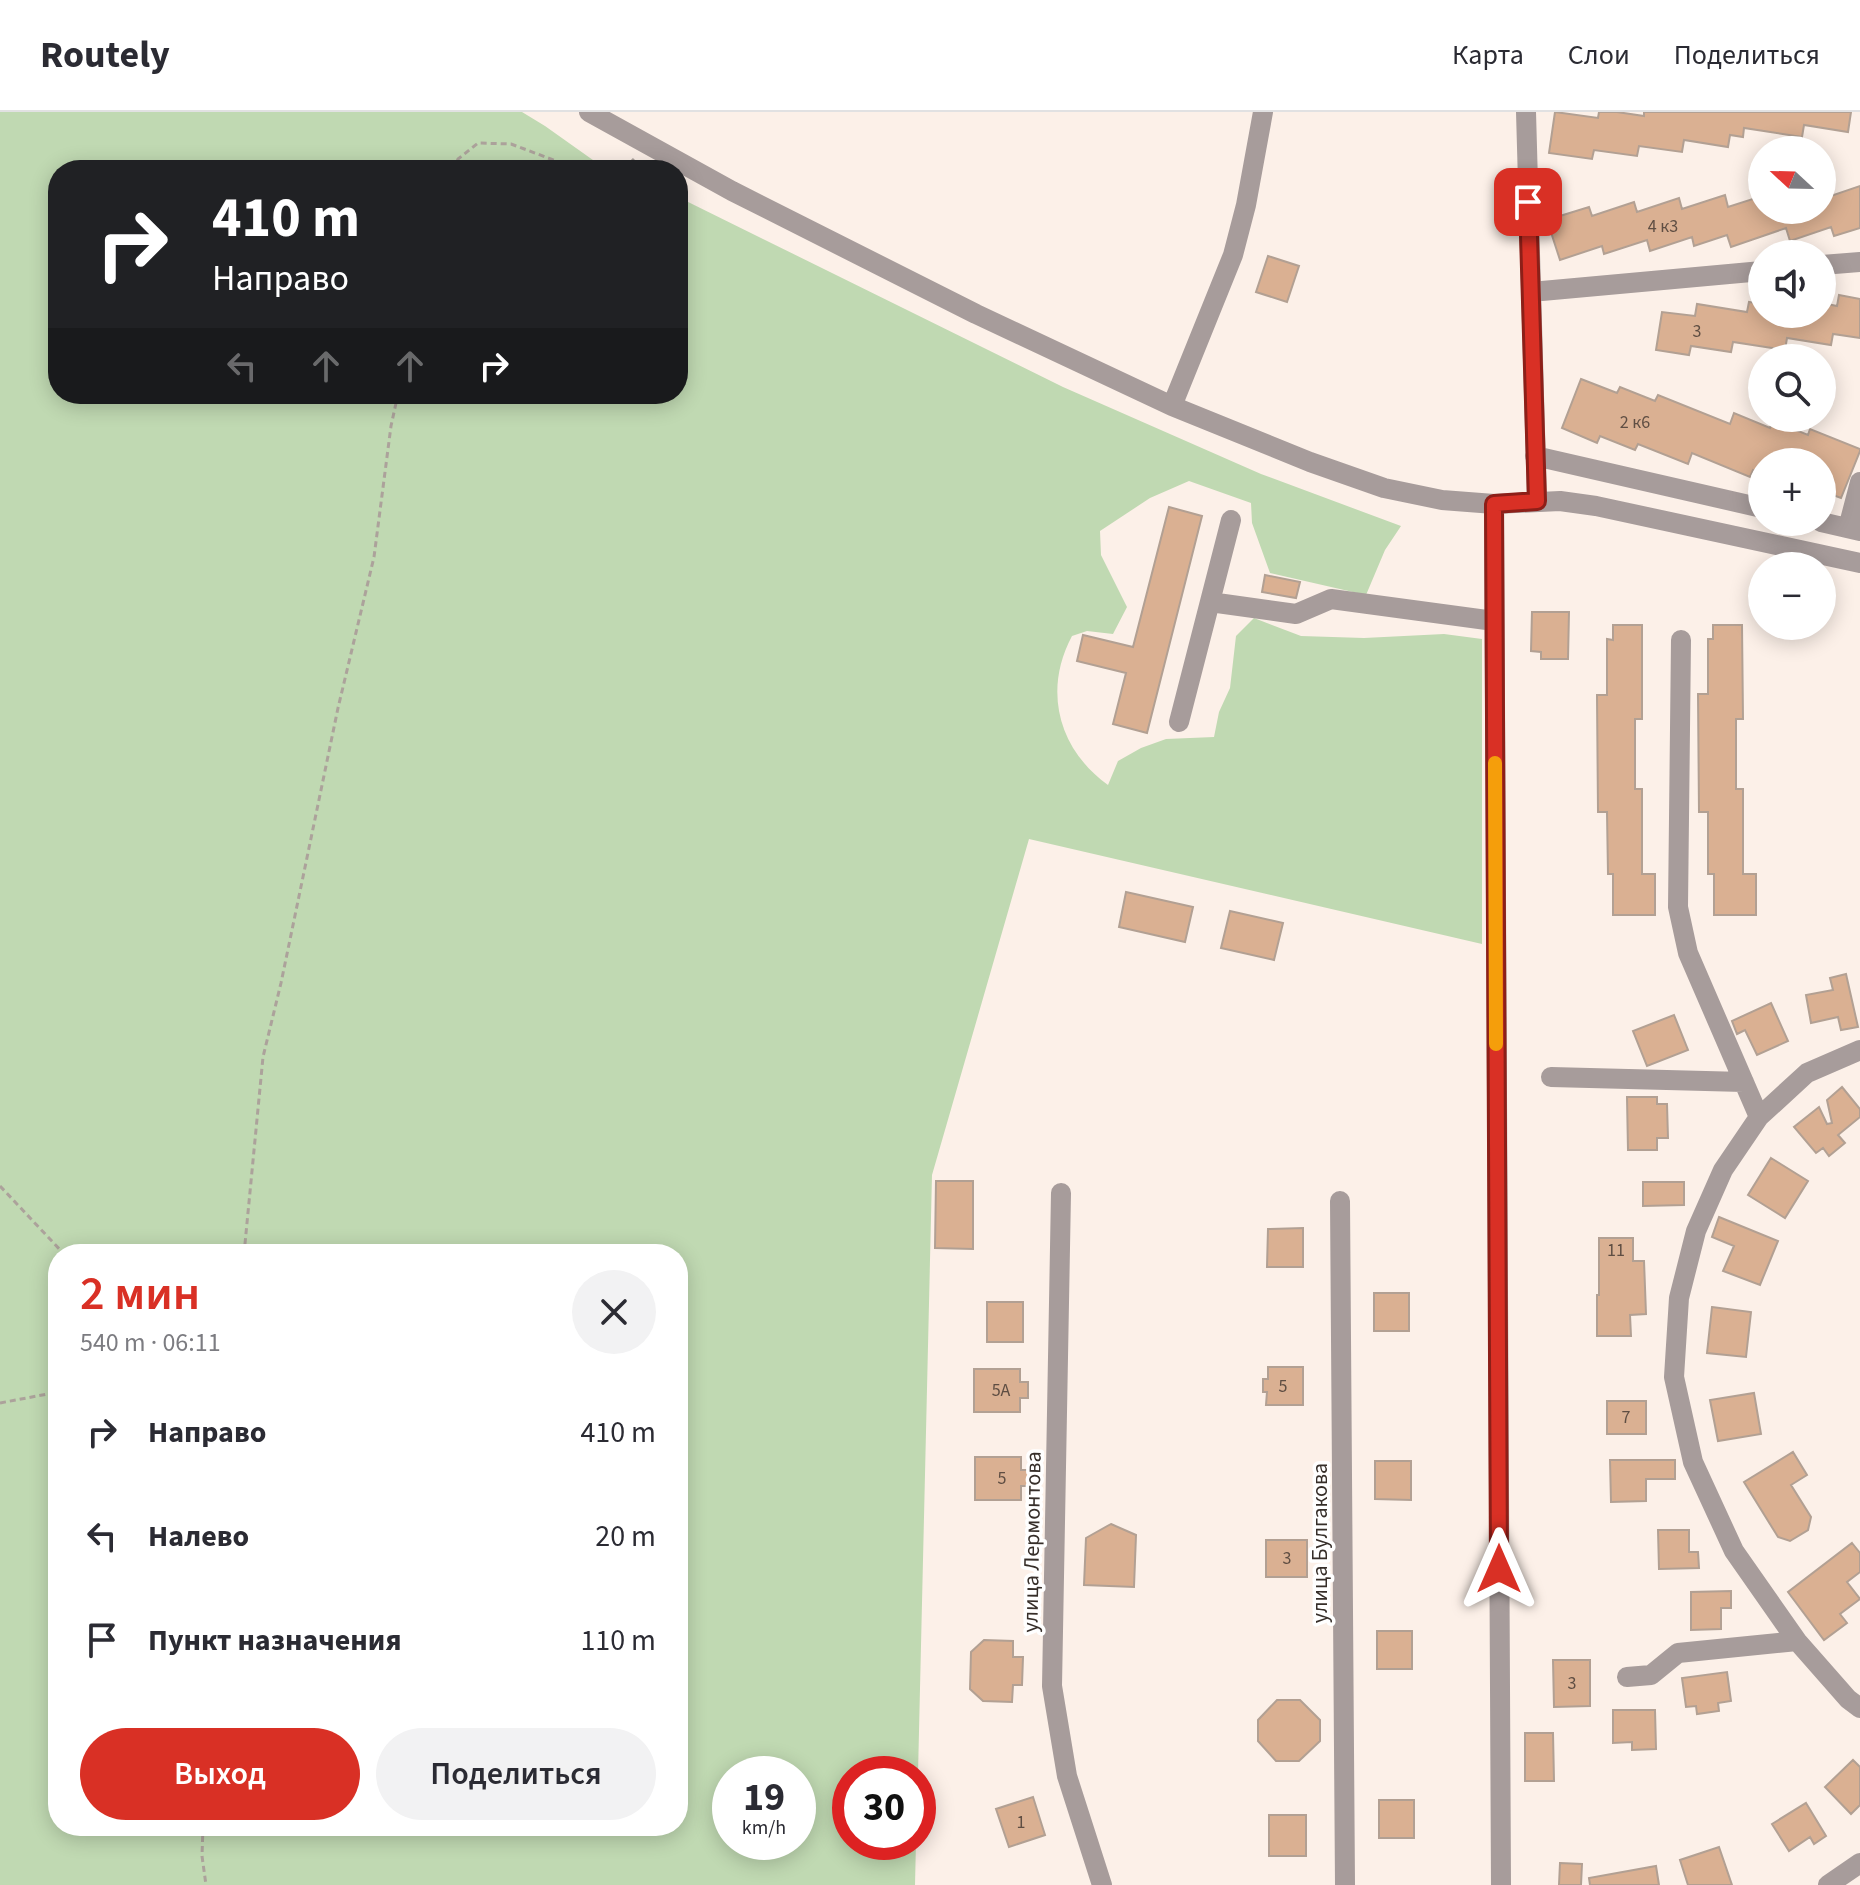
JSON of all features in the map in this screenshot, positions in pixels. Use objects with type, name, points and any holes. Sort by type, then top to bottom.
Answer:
[{"type":"street","points":[[589,112],[676,160]]},
{"type":"street","points":[[1172,406],[1233,255],[1246,205],[1263,112]]},
{"type":"street","points":[[1526,112],[1537,501]]},
{"type":"street","points":[[688,167],[976,314],[1172,406],[1310,462],[1384,488],[1442,500],[1494,504],[1560,501],[1596,506],[1860,563]]},
{"type":"street","points":[[1836,264],[1860,262]]},
{"type":"street","points":[[1531,292],[1748,272]]},
{"type":"street","points":[[1535,456],[1748,505]]},
{"type":"street","points":[[1854,530],[1860,482]]},
{"type":"street","points":[[1494,504],[1501,1885]]},
{"type":"street","points":[[1179,722],[1231,520]]},
{"type":"street","points":[[1210,602],[1296,614],[1331,599],[1494,621]]},
{"type":"street","points":[[1681,640],[1678,907],[1688,953],[1759,1117]]},
{"type":"street","points":[[1860,1050],[1807,1073],[1759,1117],[1723,1170],[1696,1231],[1679,1298],[1674,1377],[1693,1462],[1734,1551],[1797,1641],[1848,1699],[1860,1708]]},
{"type":"street","points":[[1551,1077],[1744,1082]]},
{"type":"street","name":"улица Лермонтова","points":[[1061,1193],[1052,1686],[1067,1776],[1102,1885]]},
{"type":"street","name":"улица Булгакова","points":[[1340,1201],[1345,1885]]},
{"type":"street","points":[[1627,1677],[1651,1675],[1678,1653],[1797,1641]]},
{"type":"street","points":[[1828,1885],[1860,1863]]},
{"type":"path","points":[[458,160],[478,143],[511,144],[553,160]]},
{"type":"path","points":[[245,1244],[263,1057],[338,708],[374,557],[396,404]]},
{"type":"path","points":[[0,1186],[55,1244]]},
{"type":"path","points":[[0,1403],[48,1394]]},
{"type":"path","points":[[203,1836],[206,1885]]},
{"type":"green space","points":[[0,112],[522,112],[593,160],[48,160],[48,404],[688,404],[688,202],[1063,387],[1261,474],[1401,526],[1385,550],[1366,595],[1270,573],[1252,523],[1251,503],[1189,481],[1150,498],[1100,531],[1101,555],[1127,607],[1113,634],[1087,631],[1072,636],[1063,656],[1057,697],[1060,717],[1077,754],[1108,785],[1118,761],[1141,748],[1166,739],[1214,737],[1219,712],[1230,688],[1236,636],[1254,618],[1301,636],[1364,638],[1444,634],[1482,639],[1482,944],[1029,839],[932,1175],[918,1756],[832,1756],[832,1860],[916,1860],[915,1885],[0,1885]]},
{"type":"building","points":[[1555,112],[1598,118],[1599,112],[1644,116],[1644,112],[1851,112],[1848,132],[1804,125],[1802,136],[1796,136],[1744,128],[1743,137],[1730,135],[1728,147],[1684,140],[1682,152],[1639,146],[1637,156],[1594,150],[1592,159],[1549,153]]},
{"type":"building","points":[[1860,186],[1860,228],[1834,236],[1831,227],[1790,240],[1786,228],[1731,247],[1727,235],[1694,246],[1692,237],[1650,251],[1647,240],[1604,254],[1602,246],[1560,260],[1547,220],[1589,207],[1592,216],[1634,202],[1637,212],[1679,198],[1682,209],[1725,195],[1728,207],[1748,201],[1748,224],[1836,224],[1836,194]]},
{"type":"building","points":[[1268,256],[1299,266],[1287,302],[1256,292]]},
{"type":"building","points":[[1839,295],[1860,299],[1860,338],[1833,334],[1831,344],[1787,338],[1786,344],[1733,342],[1731,352],[1691,346],[1689,355],[1656,350],[1662,312],[1695,316],[1697,304],[1747,312],[1748,307],[1748,328],[1836,328]]},
{"type":"building","points":[[1581,379],[1617,393],[1620,387],[1655,401],[1658,395],[1730,424],[1734,413],[1748,419],[1748,432],[1800,432],[1808,435],[1809,432],[1818,432],[1860,451],[1841,498],[1836,496],[1836,448],[1748,448],[1748,476],[1692,453],[1688,464],[1638,444],[1635,450],[1600,436],[1597,443],[1562,428]]},
{"type":"building","points":[[1169,507],[1202,516],[1147,733],[1113,724],[1126,673],[1077,661],[1083,635],[1133,647]]},
{"type":"building","points":[[1265,575],[1300,582],[1296,598],[1262,592]]},
{"type":"building","points":[[1532,612],[1569,612],[1568,659],[1541,659],[1541,652],[1531,651]]},
{"type":"building","points":[[1613,625],[1642,625],[1642,719],[1635,719],[1635,789],[1642,789],[1642,874],[1655,874],[1655,915],[1613,915],[1613,874],[1608,874],[1607,812],[1598,812],[1597,695],[1607,695],[1607,639],[1613,640]]},
{"type":"building","points":[[1713,625],[1742,625],[1743,719],[1736,719],[1736,789],[1743,789],[1743,874],[1756,874],[1756,915],[1714,915],[1714,874],[1708,874],[1708,812],[1699,812],[1698,694],[1708,694],[1708,639],[1713,639]]},
{"type":"building","points":[[1126,892],[1193,907],[1185,942],[1119,927]]},
{"type":"building","points":[[1230,911],[1283,923],[1274,960],[1221,948]]},
{"type":"building","points":[[1846,974],[1858,1027],[1841,1030],[1838,1017],[1811,1023],[1806,995],[1833,990],[1830,978]]},
{"type":"building","points":[[1771,1003],[1788,1041],[1757,1055],[1745,1030],[1737,1034],[1732,1021]]},
{"type":"building","points":[[1674,1015],[1688,1050],[1647,1066],[1633,1031]]},
{"type":"building","points":[[1842,1087],[1860,1109],[1860,1117],[1838,1135],[1845,1143],[1829,1156],[1823,1148],[1816,1153],[1794,1127],[1819,1107],[1827,1124],[1832,1123],[1827,1100]]},
{"type":"building","points":[[1627,1097],[1657,1097],[1657,1104],[1667,1104],[1668,1138],[1657,1138],[1657,1150],[1628,1150]]},
{"type":"building","points":[[1771,1158],[1808,1181],[1785,1218],[1748,1195]]},
{"type":"building","points":[[936,1181],[973,1181],[973,1249],[935,1248]]},
{"type":"building","points":[[1643,1182],[1684,1182],[1684,1205],[1643,1206]]},
{"type":"building","points":[[1719,1217],[1778,1241],[1760,1285],[1723,1271],[1734,1246],[1712,1237]]},
{"type":"building","points":[[1303,1228],[1303,1267],[1267,1267],[1268,1229]]},
{"type":"building","points":[[1599,1238],[1633,1238],[1633,1261],[1644,1261],[1646,1314],[1630,1315],[1631,1336],[1597,1336]]},
{"type":"building","points":[[1374,1293],[1409,1293],[1409,1331],[1374,1331]]},
{"type":"building","points":[[987,1302],[1023,1302],[1023,1342],[987,1342]]},
{"type":"building","points":[[1712,1307],[1751,1312],[1746,1357],[1707,1353]]},
{"type":"building","points":[[1268,1367],[1303,1367],[1303,1405],[1266,1405],[1267,1392],[1263,1392],[1263,1379],[1268,1379]]},
{"type":"building","points":[[974,1369],[1020,1369],[1020,1382],[1028,1382],[1028,1398],[1020,1398],[1020,1412],[974,1412]]},
{"type":"building","points":[[1754,1393],[1761,1434],[1718,1441],[1710,1400]]},
{"type":"building","points":[[1607,1401],[1646,1401],[1646,1434],[1607,1434]]},
{"type":"building","points":[[1793,1452],[1807,1475],[1791,1485],[1811,1517],[1808,1530],[1790,1541],[1778,1537],[1744,1482]]},
{"type":"building","points":[[975,1457],[1021,1457],[1021,1470],[1029,1470],[1029,1486],[1021,1486],[1021,1500],[975,1500]]},
{"type":"building","points":[[1610,1460],[1675,1460],[1675,1479],[1646,1479],[1646,1501],[1611,1502]]},
{"type":"building","points":[[1375,1461],[1411,1461],[1411,1500],[1375,1499]]},
{"type":"building","points":[[1111,1524],[1136,1535],[1134,1587],[1084,1585],[1086,1538]]},
{"type":"building","points":[[1658,1530],[1689,1530],[1689,1552],[1698,1552],[1699,1568],[1659,1569]]},
{"type":"building","points":[[1266,1540],[1307,1540],[1307,1577],[1266,1577]]},
{"type":"building","points":[[1852,1543],[1860,1553],[1860,1572],[1847,1582],[1860,1599],[1840,1614],[1847,1623],[1824,1640],[1788,1592]]},
{"type":"building","points":[[1731,1591],[1731,1608],[1721,1608],[1721,1629],[1691,1630],[1691,1592]]},
{"type":"building","points":[[1377,1631],[1412,1631],[1412,1669],[1377,1669]]},
{"type":"building","points":[[984,1640],[1013,1641],[1013,1657],[1023,1657],[1022,1685],[1013,1685],[1012,1702],[983,1701],[970,1689],[971,1652]]},
{"type":"building","points":[[1553,1660],[1590,1660],[1590,1706],[1554,1707]]},
{"type":"building","points":[[1727,1672],[1731,1701],[1718,1703],[1719,1711],[1697,1714],[1696,1706],[1686,1707],[1682,1678]]},
{"type":"building","points":[[1277,1700],[1300,1700],[1320,1720],[1320,1741],[1299,1761],[1276,1761],[1258,1741],[1258,1720]]},
{"type":"building","points":[[1613,1710],[1655,1710],[1656,1749],[1632,1750],[1632,1742],[1613,1743]]},
{"type":"building","points":[[1525,1733],[1553,1733],[1554,1781],[1525,1781]]},
{"type":"building","points":[[1853,1760],[1860,1767],[1860,1805],[1851,1814],[1825,1787]]},
{"type":"building","points":[[1033,1797],[1045,1835],[1009,1847],[996,1809]]},
{"type":"building","points":[[1379,1800],[1414,1800],[1414,1838],[1379,1838]]},
{"type":"building","points":[[1806,1803],[1826,1836],[1814,1844],[1810,1837],[1789,1851],[1772,1824]]},
{"type":"building","points":[[1269,1815],[1306,1815],[1306,1856],[1269,1856]]},
{"type":"building","points":[[1719,1847],[1732,1885],[1688,1885],[1680,1860]]},
{"type":"building","points":[[1560,1863],[1582,1864],[1581,1885],[1559,1885]]},
{"type":"building","points":[[1656,1866],[1659,1885],[1590,1885],[1589,1878]]},
{"type":"slow traffic","points":[[1495,763],[1496,1044]]},
{"type":"route","points":[[1499,1569],[1494,504],[1537,501],[1528,202]]}]
